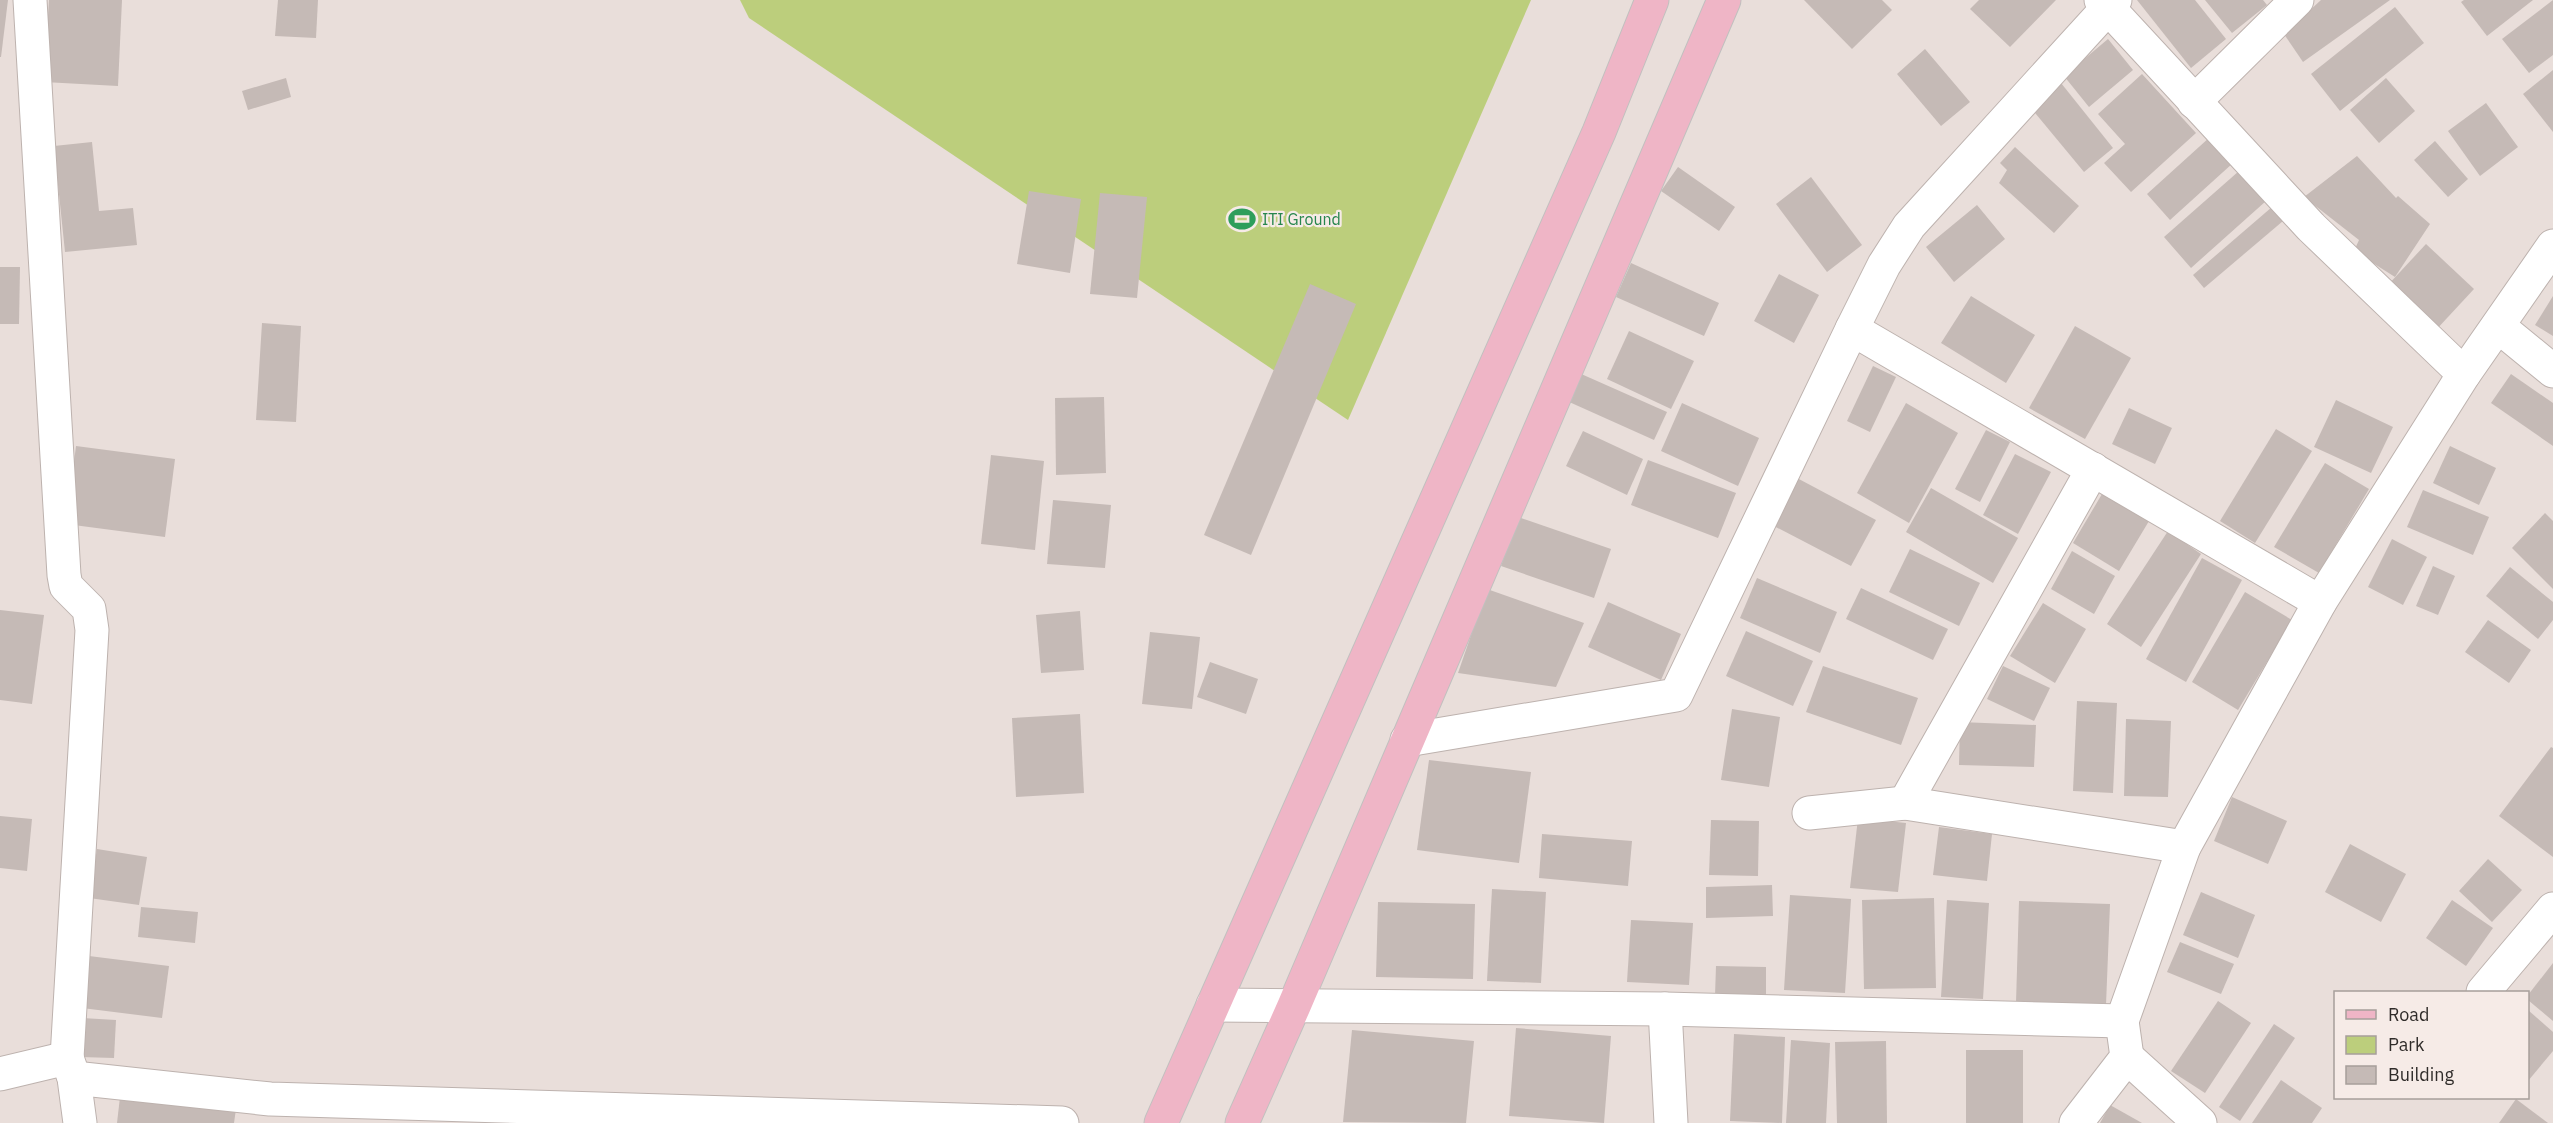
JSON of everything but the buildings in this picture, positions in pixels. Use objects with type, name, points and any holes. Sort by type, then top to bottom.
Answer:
[{"type":"main road","points":[[1161,1123],[1599,132],[1652,0]]},
{"type":"main road","points":[[1242,1123],[1724,0]]},
{"type":"street","points":[[30,0],[64,575],[66,586],[89,609],[92,630],[71,1068],[80,1123]]},
{"type":"street","points":[[2194,102],[2297,0]]},
{"type":"street","points":[[1407,740],[1676,694],[1884,265],[1909,226],[2108,2],[2194,102],[2311,227],[2464,374]]},
{"type":"street","points":[[2200,1123],[2127,1057],[2122,1021],[2184,847],[2320,602],[2464,374],[2553,246]]},
{"type":"street","points":[[2498,326],[2553,371]]},
{"type":"street","points":[[1852,329],[2320,602]]},
{"type":"street","points":[[1905,803],[2093,469]]},
{"type":"street","points":[[1809,813],[1905,803],[2184,847]]},
{"type":"street","points":[[2484,991],[2553,909]]},
{"type":"street","points":[[1213,1005],[1665,1009],[2122,1021]]},
{"type":"street","points":[[1665,1009],[1671,1123]]},
{"type":"street","points":[[2076,1123],[2127,1057]]},
{"type":"street","points":[[0,1074],[71,1068],[270,1099],[1062,1123]]},
{"type":"green space","name":"ITI Ground","points":[[740,0],[1531,0],[1348,420],[749,18]]},
{"type":"place","name":"ITI Ground","points":[[1242,219]]}]
